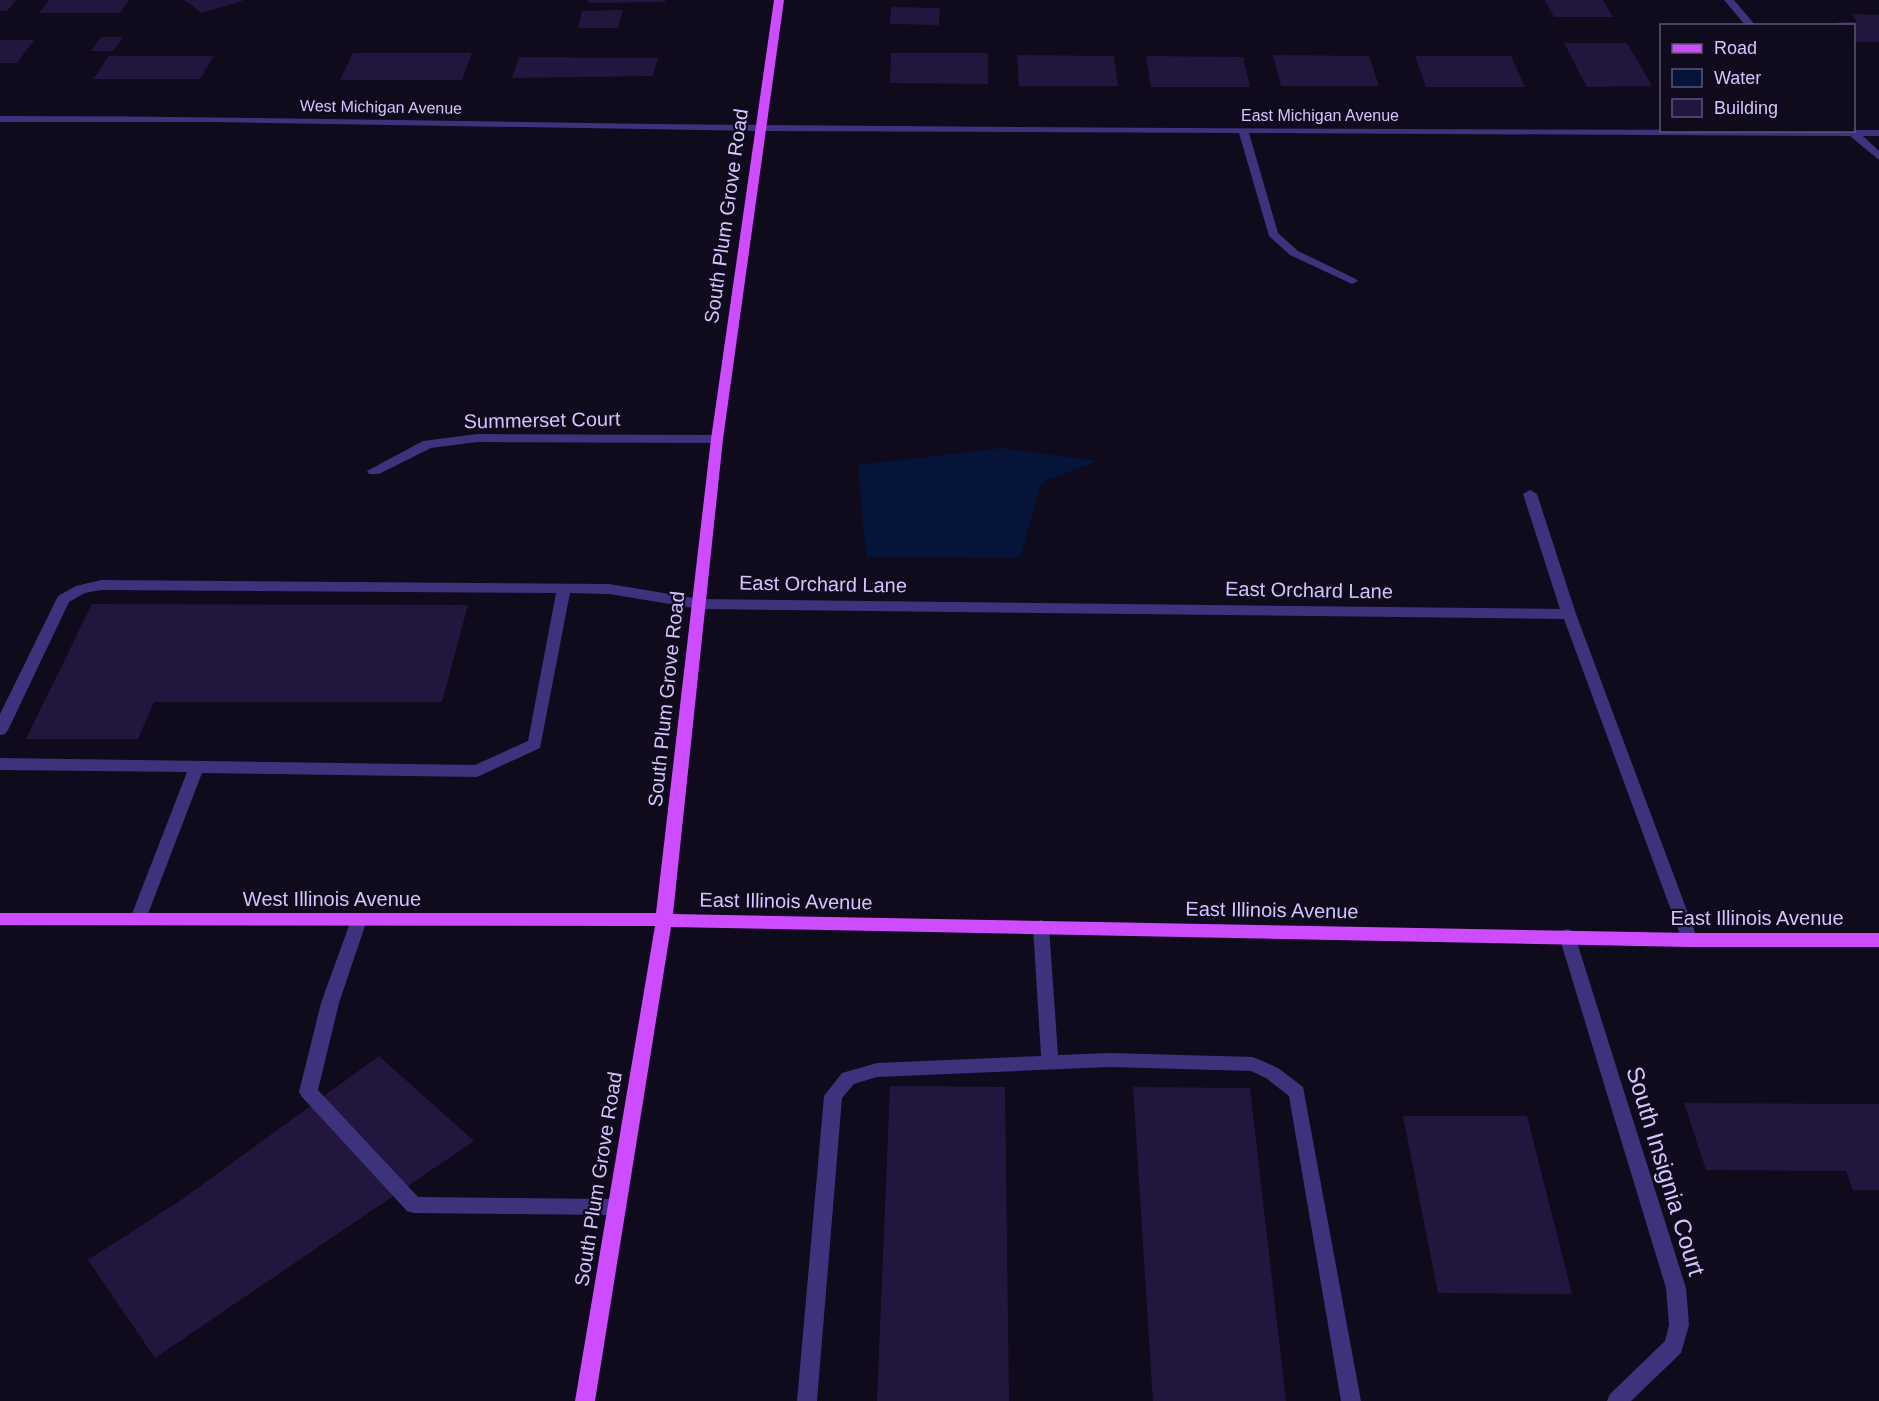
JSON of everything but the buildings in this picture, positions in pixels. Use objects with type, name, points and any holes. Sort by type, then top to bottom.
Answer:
[{"type":"main road","name":"South Plum Grove Road","points":[[585,1401],[664,920],[717,440],[779,0]]},
{"type":"main road","name":"West Illinois Avenue","points":[[0,919],[664,920]]},
{"type":"main road","name":"East Illinois Avenue","points":[[664,920],[1689,940],[1879,939]]},
{"type":"street","points":[[1729,0],[1750,24]]},
{"type":"street","name":"West Michigan Avenue","points":[[0,118],[761,128]]},
{"type":"street","name":"East Michigan Avenue","points":[[761,128],[1660,131]]},
{"type":"street","points":[[1243,130],[1273,234],[1294,253],[1352,281]]},
{"type":"street","name":"East Michigan Avenue","points":[[1855,131],[1879,132]]},
{"type":"street","points":[[1851,132],[1879,157]]},
{"type":"street","name":"Summerset Court","points":[[374,471],[428,444],[477,438],[717,440]]},
{"type":"street","points":[[1530,494],[1569,614],[1689,940]]},
{"type":"street","name":"East Orchard Lane","points":[[0,729],[63,599],[81,589],[101,585],[609,589],[700,604],[1569,614]]},
{"type":"street","points":[[0,764],[477,771],[535,744],[564,590]]},
{"type":"street","points":[[138,919],[196,768]]},
{"type":"street","points":[[359,920],[330,1003],[308,1092],[414,1205],[617,1207]]},
{"type":"street","points":[[1041,927],[1050,1063]]},
{"type":"street","name":"South Insignia Court","points":[[1567,936],[1676,1288],[1679,1325],[1674,1346],[1617,1401]]},
{"type":"street","points":[[807,1401],[833,1096],[848,1078],[877,1070],[1110,1060],[1253,1064],[1272,1073],[1297,1092],[1351,1401]]},
{"type":"water","points":[[1001,448],[1099,461],[1042,482],[1020,558],[866,557],[858,465]]}]
